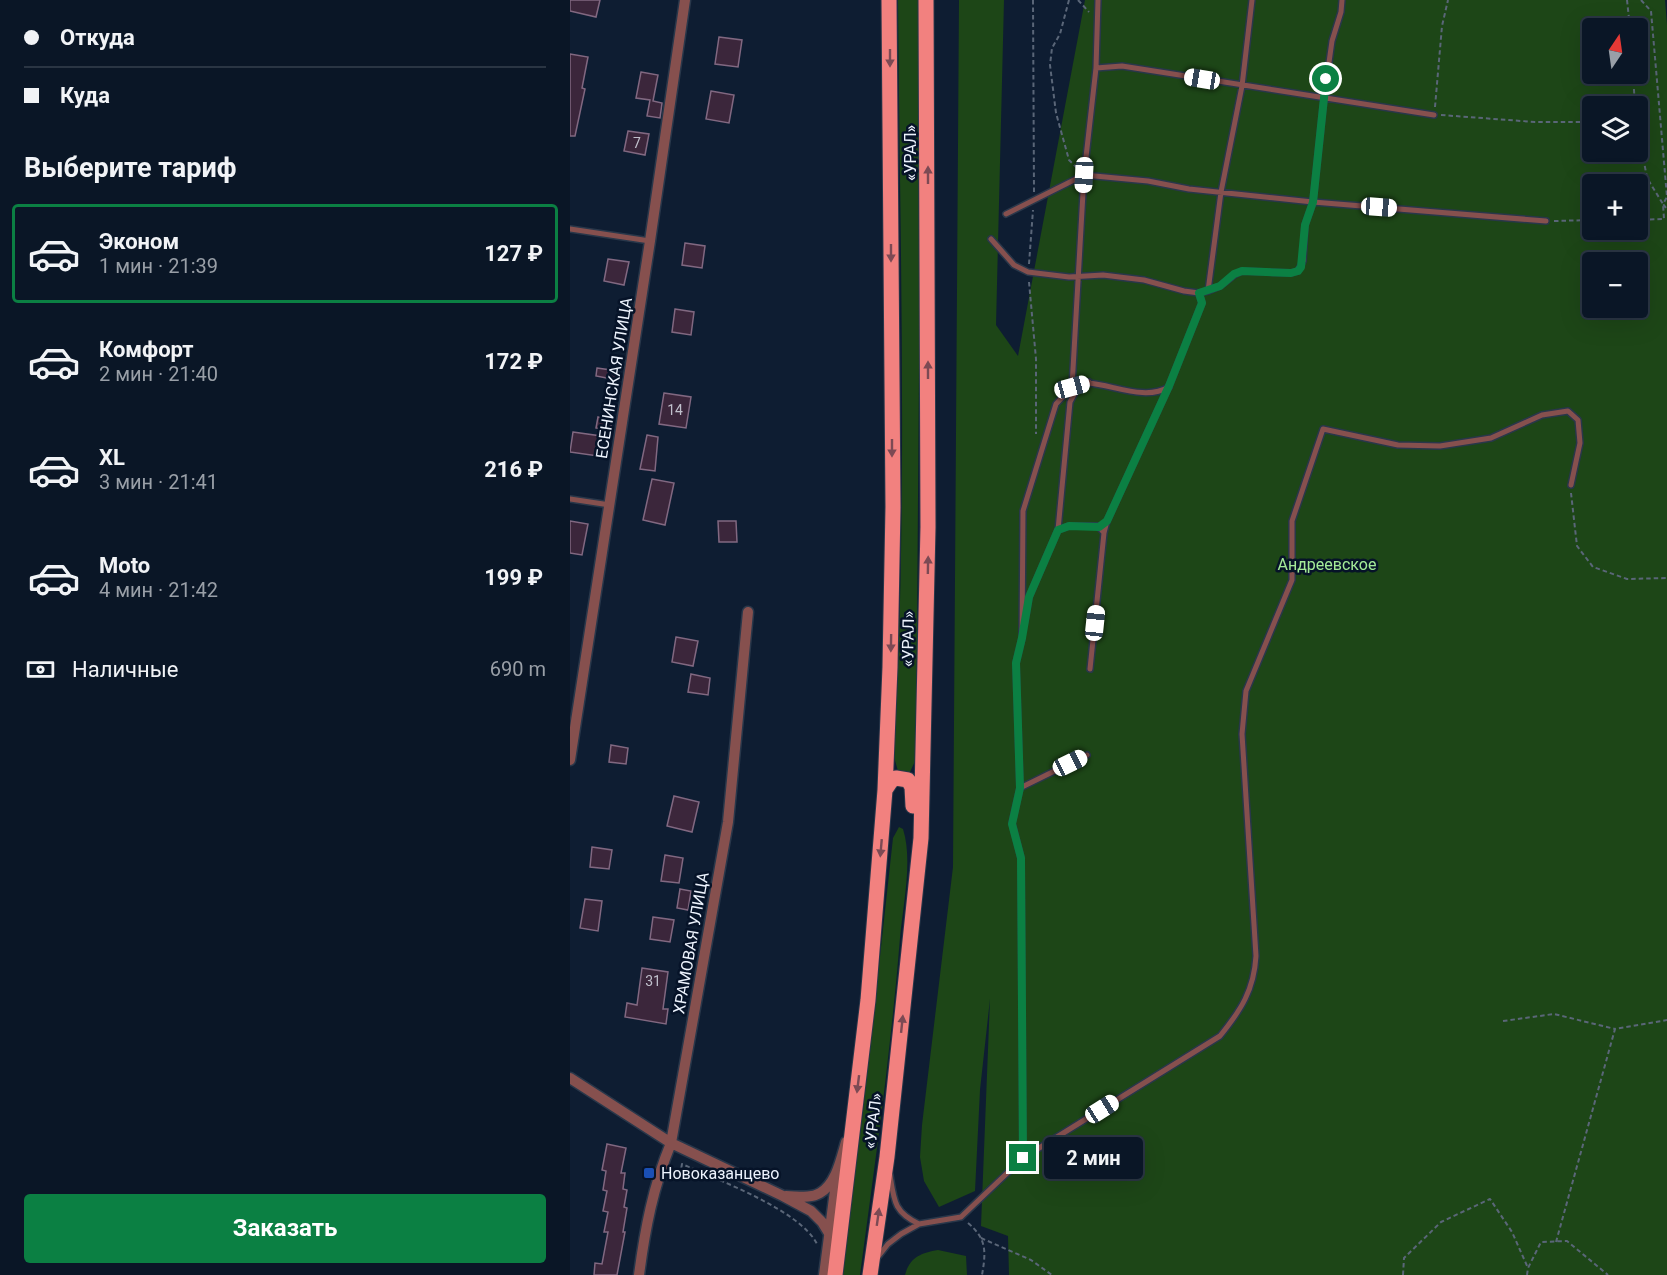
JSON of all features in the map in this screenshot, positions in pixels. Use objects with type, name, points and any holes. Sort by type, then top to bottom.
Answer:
[{"type":"main road","name":"«УРАЛ»","points":[[835,1275],[868,1000],[885,790],[890,667],[892,507],[889,0]]},
{"type":"main road","name":"«УРАЛ»","points":[[870,1271],[887,1157],[921,838],[928,527],[926,0]]},
{"type":"main road","points":[[885,790],[896,777],[908,780],[912,787],[907,899],[908,910],[914,919]]},
{"type":"street","name":"ЕСЕНИНСКАЯ УЛИЦА","points":[[570,760],[685,0]]},
{"type":"street","name":"ХРАМОВАЯ УЛИЦА","points":[[639,1275],[652,1198],[671,1143],[728,822],[748,612]]},
{"type":"street","points":[[570,1078],[671,1143],[811,1211],[830,1235]]},
{"type":"street","points":[[783,1196],[808,1197],[819,1194],[829,1185],[838,1166],[854,1117]]},
{"type":"street","points":[[824,1275],[838,1166]]},
{"type":"lane","points":[[1072,387],[1084,175],[1096,68],[1098,0]]},
{"type":"lane","points":[[1208,291],[1221,192],[1242,86],[1252,0]]},
{"type":"lane","points":[[991,239],[1014,265],[1028,272],[1078,277],[1103,275],[1144,280],[1199,293],[1220,286],[1234,274],[1242,271],[1291,273],[1298,271],[1303,261],[1305,225],[1313,202],[1323,98],[1332,41],[1341,12],[1342,0]]},
{"type":"lane","points":[[1096,68],[1122,66],[1434,115]]},
{"type":"lane","points":[[1006,214],[1084,175],[1313,202],[1546,221]]},
{"type":"lane","points":[[570,229],[650,241]]},
{"type":"lane","points":[[1090,669],[1107,521],[1169,386],[1202,303],[1199,293]]},
{"type":"lane","points":[[1022,638],[1023,511],[1056,404],[1072,387],[1089,382],[1144,393],[1159,393],[1169,386]]},
{"type":"lane","points":[[1023,1158],[1021,858],[1012,824],[1020,788],[1016,663],[1029,597],[1058,530],[1070,402],[1077,389],[1089,382]]},
{"type":"lane","points":[[870,1271],[888,1244],[901,1234],[919,1224],[961,1217],[1023,1158],[1220,1036],[1240,1012],[1255,977],[1256,956],[1242,734],[1246,691],[1292,580],[1292,521],[1323,429],[1398,445],[1440,446],[1491,438],[1542,415],[1568,411],[1578,420],[1580,443],[1571,485]]},
{"type":"lane","points":[[570,499],[610,505]]},
{"type":"lane","points":[[1058,530],[1069,526],[1099,527],[1107,521]]},
{"type":"lane","points":[[1099,527],[1104,533]]},
{"type":"lane","points":[[1020,788],[1087,755]]},
{"type":"lane","points":[[887,1157],[894,1200],[899,1211],[919,1224]]},
{"type":"path","points":[[1033,0],[1034,201],[1028,272],[1036,359],[1036,441]]},
{"type":"path","points":[[1069,0],[1060,34],[1052,48],[1050,65],[1056,113],[1069,160],[1084,175]]},
{"type":"path","points":[[1078,0],[1097,21]]},
{"type":"path","points":[[1448,0],[1442,26],[1434,115],[1535,122],[1582,122]]},
{"type":"path","points":[[1627,0],[1629,18]]},
{"type":"path","points":[[1641,0],[1651,11],[1666,197],[1663,204],[1664,219],[1648,220]]},
{"type":"path","points":[[1644,162],[1647,178],[1667,209]]},
{"type":"path","points":[[1546,221],[1582,220]]},
{"type":"path","points":[[1571,485],[1577,546],[1593,567],[1627,579],[1667,578]]},
{"type":"path","points":[[1503,1021],[1554,1014],[1616,1029],[1667,1020]]},
{"type":"path","points":[[1556,1242],[1616,1029]]},
{"type":"path","points":[[680,1175],[682,1164],[752,1196],[791,1217],[812,1234],[821,1253]]},
{"type":"path","points":[[1403,1275],[1404,1258],[1441,1222],[1490,1199],[1512,1232],[1528,1268]]},
{"type":"path","points":[[961,1217],[978,1231],[986,1251],[982,1275]]},
{"type":"path","points":[[981,1238],[1031,1260],[1052,1275]]},
{"type":"path","points":[[1527,1275],[1528,1268],[1541,1242],[1567,1241],[1608,1275]]},
{"type":"green space","points":[[898,0],[919,0],[920,240],[916,759],[910,772],[904,774],[898,771],[894,757],[902,473]]},
{"type":"green space","name":"Андреевское","points":[[959,0],[1004,0],[996,325],[1018,356],[1085,0],[1665,0],[1667,25],[1667,1275],[1009,1275],[1008,1236],[981,1226],[990,999],[980,1090],[975,1191],[939,1207],[924,1181],[920,1157],[953,867]]},
{"type":"green space","points":[[899,827],[903,829],[906,841],[906,883],[877,1149],[860,1275],[841,1275],[863,1111],[893,838]]},
{"type":"green space","points":[[938,1250],[966,1256],[967,1275],[905,1275],[913,1260]]},
{"type":"building","points":[[570,0],[600,0],[596,17],[570,11]]},
{"type":"building","points":[[719,37],[742,40],[738,67],[715,64]]},
{"type":"building","points":[[570,54],[588,57],[582,88],[585,89],[575,136],[570,136]]},
{"type":"building","points":[[641,72],[658,75],[653,101],[662,103],[660,118],[647,116],[650,100],[636,98]]},
{"type":"building","points":[[711,91],[734,95],[729,123],[706,119]]},
{"type":"building","points":[[628,131],[649,134],[645,155],[624,151]]},
{"type":"building","points":[[685,243],[705,246],[702,268],[682,265]]},
{"type":"building","points":[[608,259],[629,262],[624,285],[604,281]]},
{"type":"building","points":[[675,309],[694,312],[691,335],[672,332]]},
{"type":"building","points":[[597,368],[618,371],[617,380],[596,376]]},
{"type":"building","points":[[664,393],[691,397],[686,428],[659,424]]},
{"type":"building","points":[[598,417],[612,420],[610,431],[596,428]]},
{"type":"building","points":[[573,432],[601,436],[598,456],[570,452]]},
{"type":"building","points":[[647,435],[658,437],[655,471],[640,469]]},
{"type":"building","points":[[652,479],[674,483],[665,525],[643,520]]},
{"type":"building","points":[[570,521],[588,524],[582,555],[570,553]]},
{"type":"building","points":[[718,521],[736,521],[737,542],[719,542]]},
{"type":"building","points":[[676,637],[698,641],[693,666],[672,662]]},
{"type":"building","points":[[691,674],[710,678],[708,695],[688,692]]},
{"type":"building","points":[[611,745],[628,748],[626,764],[609,762]]},
{"type":"building","points":[[674,796],[699,802],[692,832],[667,826]]},
{"type":"building","points":[[592,847],[612,850],[609,869],[590,867]]},
{"type":"building","points":[[665,855],[683,858],[679,883],[661,881]]},
{"type":"building","points":[[680,889],[691,891],[688,910],[677,908]]},
{"type":"building","points":[[585,899],[602,901],[598,931],[580,928]]},
{"type":"building","points":[[653,917],[674,920],[670,942],[650,939]]},
{"type":"building","points":[[642,968],[668,972],[663,1009],[668,1009],[666,1024],[625,1017],[627,1003],[637,1005]]},
{"type":"building","points":[[607,1144],[626,1148],[621,1173],[625,1173],[623,1189],[627,1190],[624,1207],[627,1208],[623,1232],[625,1232],[617,1275],[594,1275],[595,1263],[602,1264],[608,1232],[604,1232],[608,1212],[603,1211],[607,1191],[603,1190],[606,1171],[602,1170]]},
{"type":"place","name":"Новоказанцево","points":[[649,1173]]},
{"type":"route","points":[[1023,1158],[1021,858],[1012,824],[1020,788],[1016,663],[1029,597],[1058,530],[1069,526],[1099,527],[1107,521],[1169,386],[1202,303],[1199,293],[1220,286],[1234,274],[1242,271],[1291,273],[1298,271],[1301,267],[1305,225],[1313,202],[1326,79]]}]
